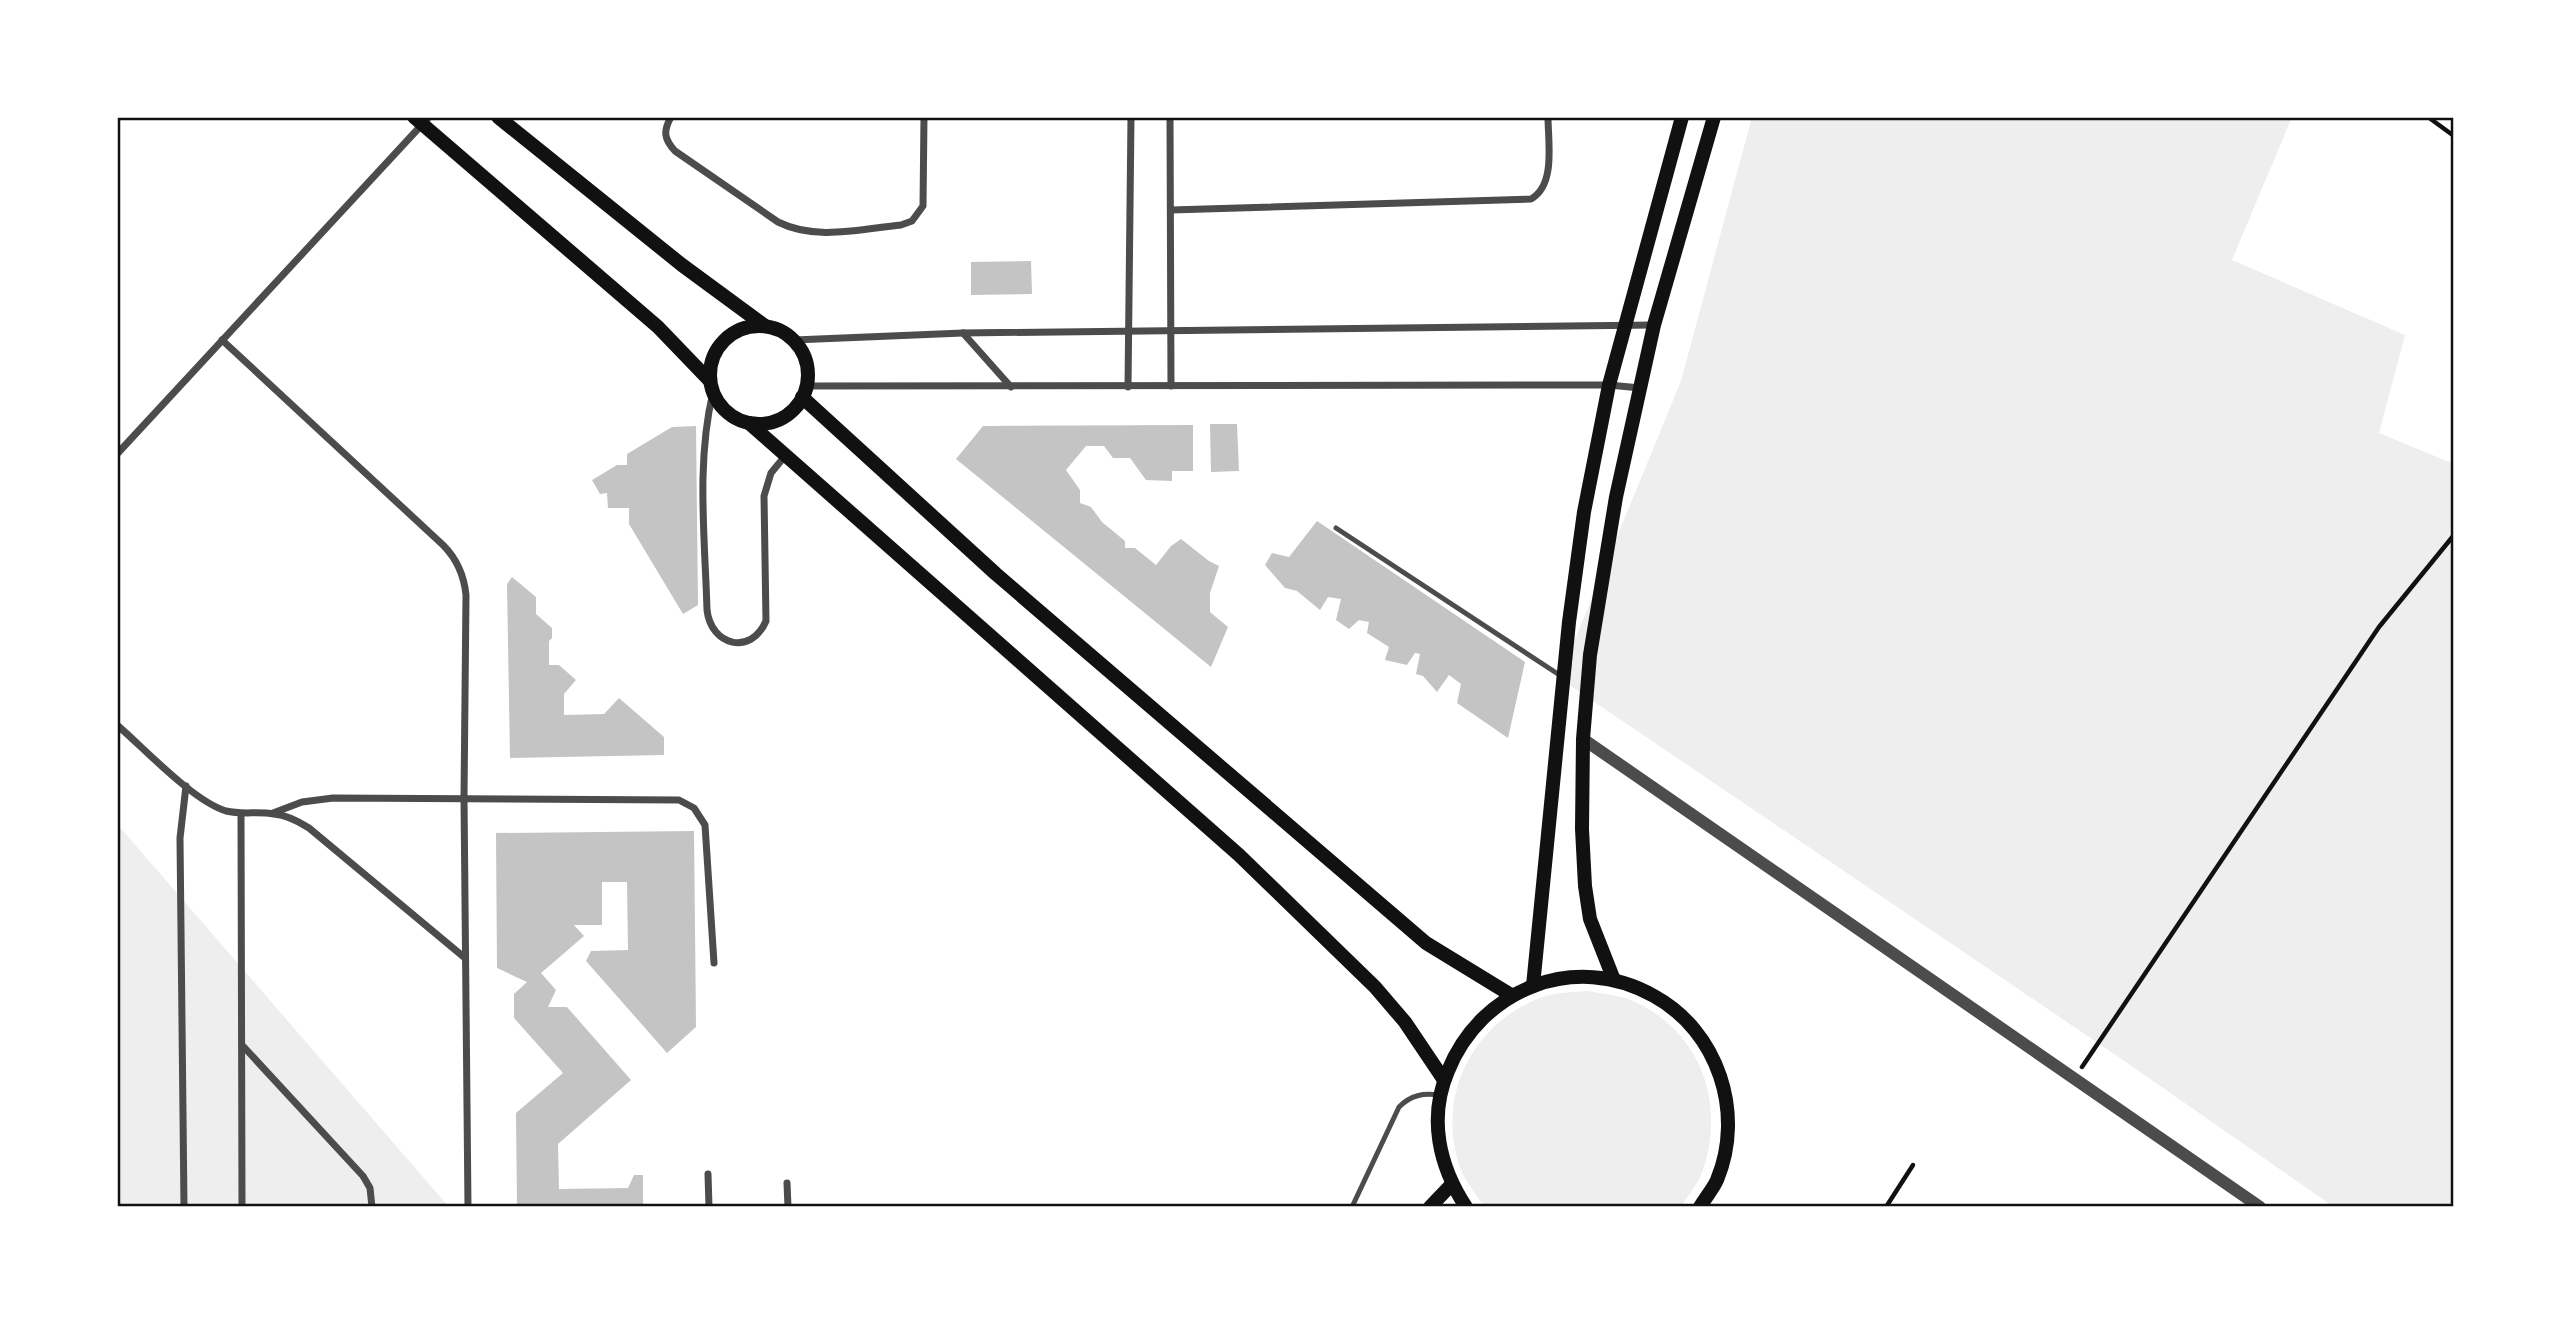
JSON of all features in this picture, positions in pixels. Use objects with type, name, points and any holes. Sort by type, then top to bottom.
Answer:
[{"type":"main road","points":[[498,117],[682,265],[765,326]]},
{"type":"main road","points":[[1533,986],[1564,677],[1584,512],[1609,385],[1682,117]]},
{"type":"main road","points":[[1614,981],[1590,919],[1582,829],[1583,739],[1592,642],[1616,497],[1654,325],[1714,117]]},
{"type":"main road","points":[[422,120],[658,327],[711,386],[718,403],[727,412],[750,423],[1229,846],[1287,901],[1375,987],[1405,1022],[1442,1088]]},
{"type":"main road","points":[[711,386],[710,365],[715,351],[724,339],[736,331],[750,326],[765,326],[781,331],[794,341],[803,354],[808,370],[805,392],[793,410],[780,419],[765,424],[750,423]]},
{"type":"main road","points":[[805,392],[996,574],[1426,943],[1511,995]]},
{"type":"main road","points":[[1466,1207],[1452,1184],[1440,1151],[1437,1116],[1442,1088],[1455,1053],[1471,1029],[1511,995],[1560,979],[1587,977],[1614,981],[1654,996],[1688,1022],[1713,1056],[1727,1097],[1728,1139],[1716,1180],[1700,1207]]},
{"type":"main road","points":[[1430,1207],[1452,1184]]},
{"type":"street","points":[[671,117],[665,135],[674,151],[778,222],[793,230],[814,234],[912,222],[923,206],[924,117]]},
{"type":"street","points":[[1128,387],[1131,117]]},
{"type":"street","points":[[1170,117],[1171,386]]},
{"type":"street","points":[[1171,210],[1531,199],[1538,195],[1546,182],[1548,117]]},
{"type":"street","points":[[117,454],[422,120]]},
{"type":"street","points":[[794,341],[963,333],[1654,325]]},
{"type":"street","points":[[963,333],[1011,387]]},
{"type":"street","points":[[222,340],[443,545],[457,562],[465,584],[468,1207]]},
{"type":"street","points":[[805,392],[1171,386],[1609,385],[1640,388]]},
{"type":"street","points":[[711,386],[703,467],[707,610],[711,627],[716,634],[732,642],[749,640],[763,629],[766,621],[764,496],[771,473],[786,456]]},
{"type":"street","points":[[117,724],[186,786],[213,806],[241,814],[273,813],[317,799],[671,799],[687,803],[701,816],[707,835],[714,963]]},
{"type":"street","points":[[1583,739],[2260,1207]]},
{"type":"street","points":[[184,1207],[180,838],[186,786]]},
{"type":"street","points":[[273,813],[298,821],[309,828],[465,958]]},
{"type":"street","points":[[241,814],[242,1207]]},
{"type":"street","points":[[242,1045],[363,1176],[370,1188],[372,1207]]},
{"type":"street","points":[[708,1174],[709,1207]]},
{"type":"street","points":[[787,1183],[788,1207]]},
{"type":"lane","points":[[1336,528],[1564,677]]},
{"type":"lane","points":[[1352,1207],[1399,1107],[1417,1095],[1442,1088]]},
{"type":"path","points":[[2428,117],[2454,136]]},
{"type":"path","points":[[2074,1079],[2379,627],[2454,535]]},
{"type":"path","points":[[1886,1207],[1913,1165]]},
{"type":"shaded area","points":[[1752,117],[2292,117],[2232,260],[2405,335],[2379,433],[2454,464],[2454,1207],[2334,1207],[2123,1060],[1559,678],[1681,381]]},
{"type":"shaded area","points":[[117,824],[449,1207],[117,1207]]},
{"type":"shaded area","points":[[1589,991],[1626,998],[1655,1013],[1675,1030],[1690,1049],[1702,1070],[1709,1094],[1709,1144],[1701,1175],[1681,1207],[1484,1207],[1463,1175],[1454,1143],[1453,1115],[1457,1089],[1466,1065],[1480,1042],[1498,1023],[1520,1007],[1546,996]]},
{"type":"building","points":[[1031,261],[1032,294],[971,295],[971,262]]},
{"type":"building","points":[[1210,424],[1237,424],[1239,471],[1211,472]]},
{"type":"building","points":[[1193,425],[1193,471],[1172,471],[1172,481],[1146,480],[1130,458],[1113,458],[1104,446],[1086,446],[1066,470],[1080,490],[1080,503],[1091,507],[1102,522],[1125,541],[1125,548],[1135,548],[1156,565],[1171,546],[1181,539],[1219,566],[1210,593],[1210,612],[1228,627],[1211,667],[956,459],[983,426]]},
{"type":"building","points":[[696,426],[698,605],[683,614],[629,524],[629,508],[608,508],[607,493],[600,494],[592,480],[617,465],[627,465],[627,454],[672,427]]},
{"type":"building","points":[[1317,521],[1525,662],[1508,738],[1457,703],[1461,684],[1449,675],[1437,692],[1423,676],[1416,674],[1420,654],[1415,653],[1407,665],[1385,660],[1389,647],[1367,633],[1369,622],[1359,620],[1349,629],[1336,620],[1341,599],[1328,597],[1320,610],[1297,591],[1285,588],[1265,565],[1272,553],[1289,557]]},
{"type":"building","points":[[512,577],[536,597],[536,614],[552,628],[549,665],[559,665],[576,680],[564,694],[564,715],[604,714],[619,698],[664,737],[664,755],[510,758],[507,584]]},
{"type":"building","points":[[694,831],[696,1027],[667,1053],[586,961],[591,951],[628,950],[627,882],[602,882],[602,925],[574,925],[584,936],[541,973],[556,990],[548,1007],[567,1007],[631,1080],[558,1144],[559,1189],[628,1188],[634,1175],[643,1175],[643,1207],[517,1207],[516,1113],[563,1073],[514,1018],[514,994],[527,982],[497,968],[496,833]]}]
